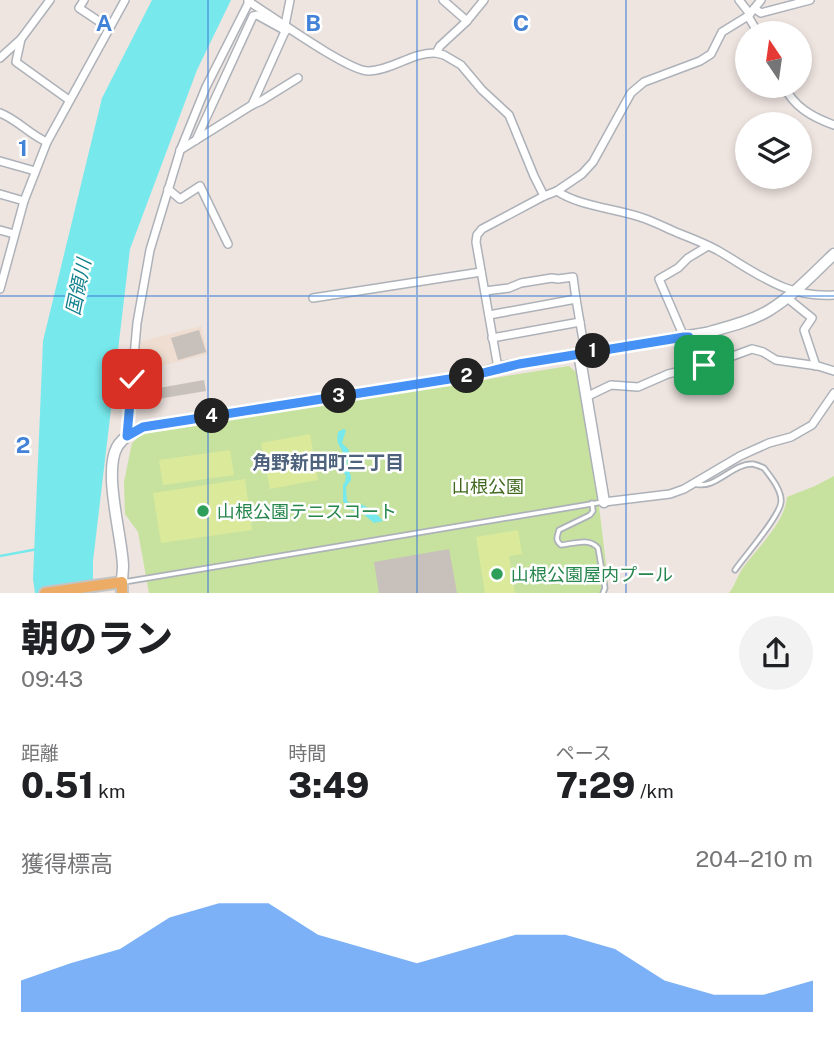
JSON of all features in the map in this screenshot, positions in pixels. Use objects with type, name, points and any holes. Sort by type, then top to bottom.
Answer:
[{"type":"main road","points":[[44,593],[106,584],[122,588]]},
{"type":"street","points":[[0,58],[21,39],[50,0]]},
{"type":"street","points":[[84,0],[79,8],[109,29]]},
{"type":"street","points":[[0,289],[2,270],[34,171],[69,100],[125,0]]},
{"type":"street","points":[[252,105],[286,27],[290,0]]},
{"type":"street","points":[[443,0],[467,21]]},
{"type":"street","points":[[436,53],[484,0]]},
{"type":"street","points":[[740,0],[754,21]]},
{"type":"street","points":[[498,368],[477,235],[482,229],[557,191],[582,174],[593,162],[631,93],[645,82],[700,61],[711,54],[722,32],[751,13],[761,0]]},
{"type":"street","points":[[751,13],[761,13],[810,0]]},
{"type":"street","points":[[127,436],[137,323],[150,250],[180,151],[206,87],[249,1],[332,55],[365,71],[381,69],[426,52],[444,55],[461,65],[509,116],[544,196]]},
{"type":"street","points":[[197,140],[253,16],[257,15],[286,27]]},
{"type":"street","points":[[21,39],[16,62],[69,100]]},
{"type":"street","points":[[180,151],[298,78]]},
{"type":"street","points":[[792,98],[803,112],[834,125]]},
{"type":"street","points":[[0,113],[19,122],[39,139],[47,142]]},
{"type":"street","points":[[0,161],[34,171]]},
{"type":"street","points":[[168,189],[180,199],[200,186],[228,244]]},
{"type":"street","points":[[557,191],[597,206],[647,219],[708,246],[777,286],[790,295],[812,318],[804,330],[816,366]]},
{"type":"street","points":[[0,194],[24,201]]},
{"type":"street","points":[[0,230],[14,234]]},
{"type":"street","points":[[704,365],[686,337],[659,279],[708,246]]},
{"type":"street","points":[[122,588],[123,566],[113,461],[116,449],[127,436],[143,427],[475,375],[498,368],[686,337],[736,324],[767,311],[790,295],[834,254]]},
{"type":"street","points":[[313,298],[481,272]]},
{"type":"street","points":[[485,292],[521,283],[573,277],[580,322],[586,397],[604,502],[670,494],[740,456],[791,437],[812,425],[834,393]]},
{"type":"street","points":[[790,295],[834,295]]},
{"type":"street","points":[[489,315],[576,299]]},
{"type":"street","points":[[492,338],[580,322]]},
{"type":"street","points":[[586,397],[611,385],[638,387],[668,374],[708,365],[752,349],[776,360],[834,371]]},
{"type":"lane","points":[[693,483],[701,486],[742,466],[752,464],[764,468],[780,495],[781,503],[776,514],[735,570]]},
{"type":"lane","points":[[122,588],[604,502]]},
{"type":"lane","points":[[592,503],[593,511],[590,515],[559,530],[556,537],[561,545],[588,541],[595,544],[605,588],[603,593]]},
{"type":"shaded area","points":[[201,326],[208,354],[137,372],[138,365],[135,365],[139,342]]},
{"type":"green space","name":"山根公園","points":[[569,366],[578,374],[599,506],[607,593],[149,593],[138,532],[125,514],[124,482],[132,443],[142,434]]},
{"type":"green space","points":[[310,434],[318,480],[270,489],[261,443]]},
{"type":"green space","points":[[230,450],[234,475],[163,485],[159,460]]},
{"type":"green space","points":[[834,476],[834,593],[729,593],[743,568],[776,526],[787,497]]},
{"type":"green space","name":"山根公園テニスコート","points":[[245,479],[252,530],[161,543],[153,493]]},
{"type":"green space","name":"山根公園屋内プール","points":[[518,530],[522,554],[509,556],[515,593],[485,593],[476,537]]},
{"type":"water","name":"国領川","points":[[152,0],[231,0],[197,70],[130,249],[93,561],[93,593],[35,593],[33,579],[43,341],[102,98]]},
{"type":"water","points":[[346,430],[342,443],[349,450],[347,465],[351,476],[346,487],[347,501],[368,508],[383,521],[374,523],[362,513],[351,510],[352,507],[343,502],[346,476],[339,466],[343,453],[337,440],[338,432]]},
{"type":"building","points":[[199,330],[206,352],[178,360],[171,338]]},
{"type":"building","points":[[204,380],[206,391],[146,401],[144,392],[148,390]]},
{"type":"building","points":[[449,549],[457,593],[379,593],[374,562]]},
{"type":"waterway","points":[[0,556],[38,549]]},
{"type":"place","name":"山根公園テニスコート","points":[[203,511]]},
{"type":"place","name":"山根公園屋内プール","points":[[497,574]]},
{"type":"district","name":"角野新田町三丁目","points":[[328,462]]},
{"type":"route","points":[[132,379],[127,436],[143,427],[475,375],[579,353],[684,337],[689,337],[704,365]]}]
